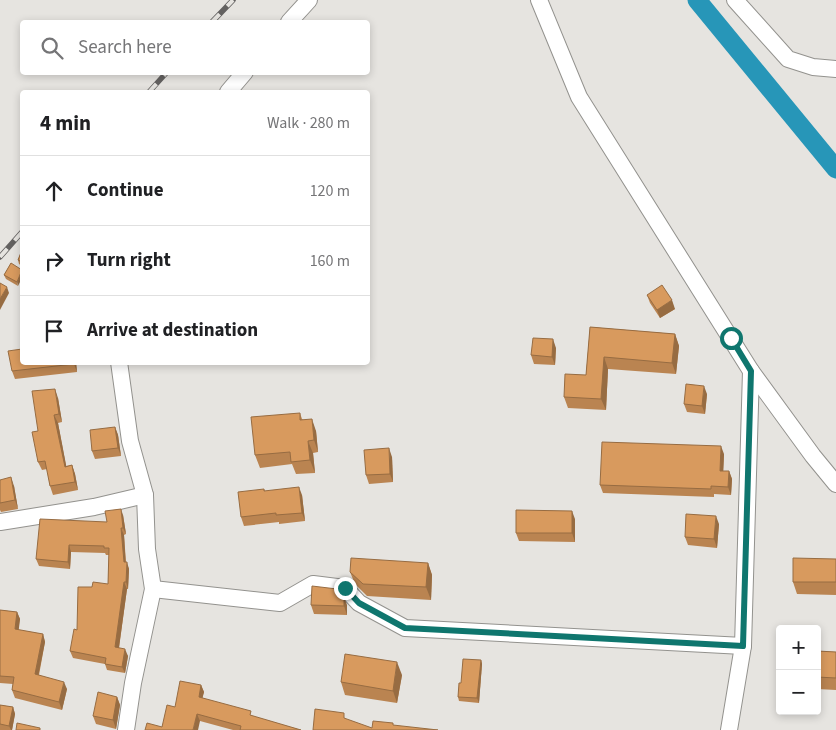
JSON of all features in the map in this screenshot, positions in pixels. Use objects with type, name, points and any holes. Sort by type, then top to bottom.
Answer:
[{"type":"street","points":[[291,20],[309,0]]},
{"type":"street","points":[[540,0],[579,97],[751,371],[813,456],[836,484]]},
{"type":"street","points":[[735,0],[788,58],[813,67],[836,69]]},
{"type":"street","points":[[230,90],[242,75]]},
{"type":"street","points":[[119,365],[130,441],[145,495],[147,549],[153,589],[133,683],[126,730]]},
{"type":"street","points":[[730,730],[743,646],[751,371]]},
{"type":"street","points":[[0,522],[94,507],[145,495]]},
{"type":"street","points":[[153,589],[280,603],[313,584],[345,588],[359,603],[405,628],[743,646]]},
{"type":"building","points":[[11,263],[20,269],[17,282],[4,275]]},
{"type":"building","points":[[0,283],[7,287],[0,299]]},
{"type":"building","points":[[662,285],[672,300],[657,310],[647,295]]},
{"type":"building","points":[[590,327],[675,334],[672,363],[604,357],[601,399],[564,397],[565,374],[586,375]]},
{"type":"building","points":[[533,338],[553,339],[552,357],[531,355]]},
{"type":"building","points":[[20,349],[20,365],[65,365],[12,371],[8,351]]},
{"type":"building","points":[[686,384],[704,386],[702,406],[684,404]]},
{"type":"building","points":[[55,389],[59,414],[54,415],[65,467],[72,465],[75,482],[50,486],[45,461],[38,462],[32,432],[38,431],[32,391]]},
{"type":"building","points":[[300,413],[300,420],[312,419],[314,440],[308,441],[310,460],[291,462],[290,452],[255,455],[251,417]]},
{"type":"building","points":[[115,427],[118,448],[92,451],[90,430]]},
{"type":"building","points":[[602,442],[721,446],[720,471],[729,471],[728,487],[711,486],[711,489],[600,485]]},
{"type":"building","points":[[389,448],[390,474],[366,475],[364,450]]},
{"type":"building","points":[[11,477],[15,500],[0,503],[0,480]]},
{"type":"building","points":[[299,487],[302,513],[276,515],[276,513],[241,517],[238,492]]},
{"type":"building","points":[[121,509],[124,562],[127,562],[126,582],[124,582],[115,647],[125,649],[122,667],[105,664],[106,658],[70,651],[74,629],[77,630],[78,587],[92,587],[93,582],[108,584],[109,548],[104,548],[104,546],[69,545],[68,562],[36,559],[40,519],[107,522],[105,511]]},
{"type":"building","points":[[516,510],[572,511],[572,533],[516,533]]},
{"type":"building","points":[[686,514],[716,516],[714,539],[685,537]]},
{"type":"building","points":[[351,558],[428,563],[426,587],[363,584],[350,572]]},
{"type":"building","points":[[793,558],[836,559],[836,582],[793,582]]},
{"type":"building","points":[[312,586],[337,589],[344,597],[344,606],[311,605]]},
{"type":"building","points":[[0,610],[17,612],[15,629],[43,634],[35,674],[64,682],[59,702],[12,690],[14,677],[0,676]]},
{"type":"building","points":[[821,651],[836,652],[836,678],[821,677]]},
{"type":"building","points":[[345,654],[397,662],[393,691],[341,682]]},
{"type":"building","points":[[463,659],[481,660],[477,698],[458,697]]},
{"type":"building","points":[[180,681],[201,685],[199,697],[251,711],[250,715],[301,730],[240,730],[241,726],[197,714],[193,730],[145,730],[147,723],[162,727],[167,705],[175,707]]},
{"type":"building","points":[[98,692],[117,697],[113,720],[93,716]]},
{"type":"building","points":[[0,705],[13,707],[9,726],[0,724]]},
{"type":"building","points":[[315,709],[344,713],[344,718],[372,728],[373,721],[438,730],[313,730]]},
{"type":"building","points":[[17,723],[40,728],[40,730],[16,730]]},
{"type":"waterway","points":[[697,0],[836,169]]},
{"type":"railway","points":[[214,20],[233,0]]},
{"type":"railway","points":[[151,90],[164,75]]},
{"type":"railway","points":[[0,257],[20,234]]},
{"type":"route","points":[[345,588],[359,603],[405,628],[743,646],[743,589],[750,448],[751,371],[731,338]]}]
